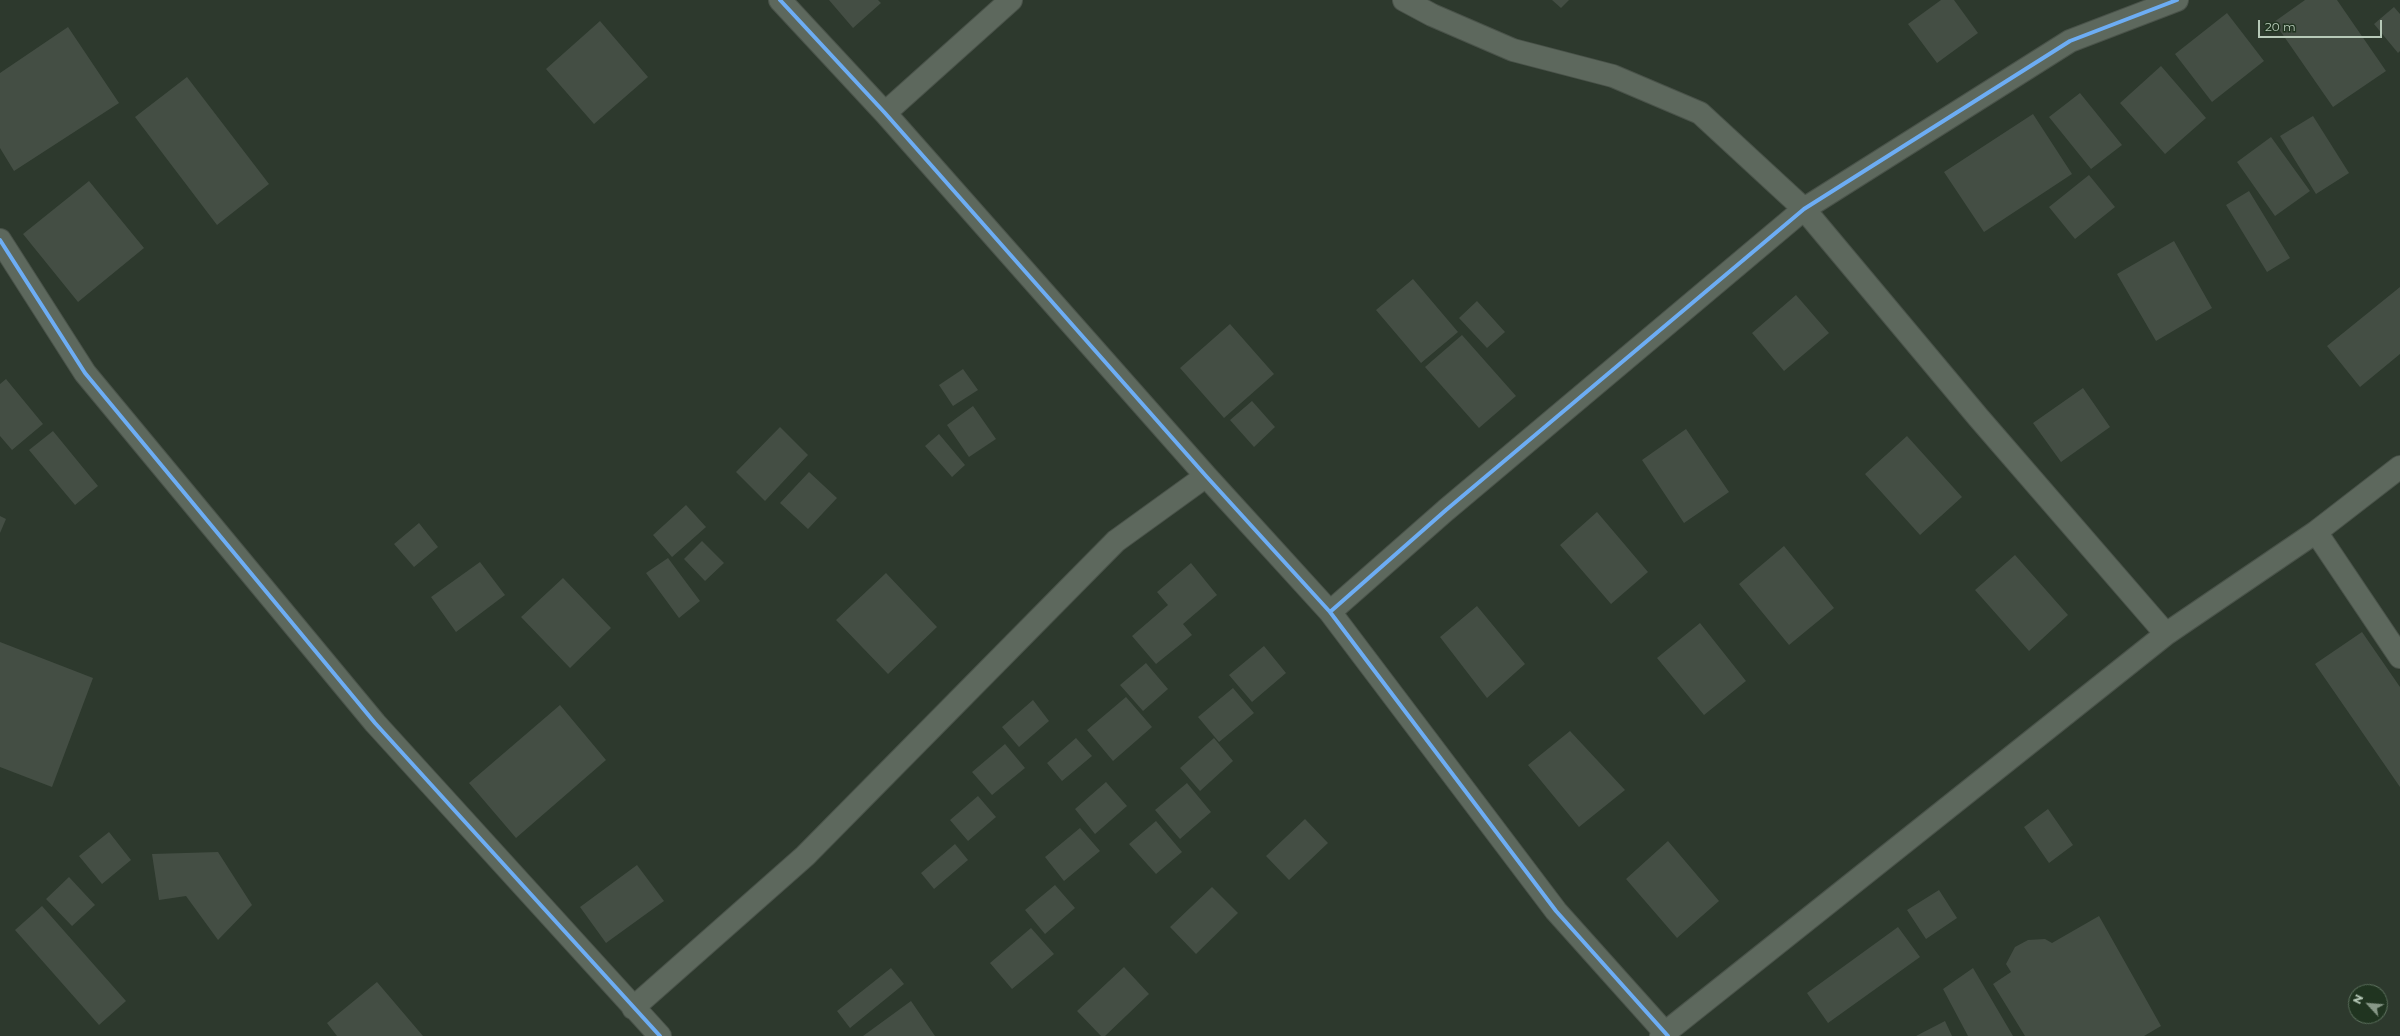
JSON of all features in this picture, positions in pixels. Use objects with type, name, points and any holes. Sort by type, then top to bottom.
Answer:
[{"type":"street","points":[[780,0],[885,113],[1206,476],[1330,612],[1556,911],[1665,1035],[2166,634],[2316,532],[2400,468]]},
{"type":"street","points":[[885,113],[1012,0]]},
{"type":"street","points":[[1404,0],[1432,15],[1513,50],[1613,76],[1700,113],[1804,210],[1978,417],[2166,634]]},
{"type":"street","points":[[1330,612],[1446,510],[1804,210],[2070,41],[2177,0]]},
{"type":"street","points":[[0,240],[85,373],[375,723],[660,1036]]},
{"type":"street","points":[[633,1008],[805,856],[1116,541],[1206,476]]},
{"type":"street","points":[[2316,532],[2400,656]]},
{"type":"building","points":[[829,0],[878,0],[881,3],[853,28]]},
{"type":"building","points":[[1552,0],[1569,0],[1561,8]]},
{"type":"building","points":[[1941,0],[1954,0],[1978,33],[1937,63],[1908,24]]},
{"type":"building","points":[[2305,0],[2337,0],[2386,71],[2333,107],[2274,22]]},
{"type":"building","points":[[2394,7],[2400,14],[2400,51],[2398,53],[2374,24]]},
{"type":"building","points":[[2227,13],[2264,61],[2212,102],[2175,54]]},
{"type":"building","points":[[600,21],[648,77],[594,124],[546,69]]},
{"type":"building","points":[[68,27],[119,103],[14,171],[0,148],[0,73]]},
{"type":"building","points":[[2161,66],[2206,118],[2165,154],[2120,103]]},
{"type":"building","points":[[187,77],[269,184],[217,225],[135,117]]},
{"type":"building","points":[[2080,93],[2122,145],[2091,169],[2049,117]]},
{"type":"building","points":[[2033,114],[2072,174],[1984,232],[1944,172]]},
{"type":"building","points":[[2313,116],[2349,173],[2316,194],[2280,136]]},
{"type":"building","points":[[2271,137],[2310,191],[2275,216],[2237,162]]},
{"type":"building","points":[[2089,175],[2115,207],[2075,239],[2049,207]]},
{"type":"building","points":[[89,181],[144,248],[78,302],[23,234]]},
{"type":"building","points":[[2249,191],[2290,258],[2267,272],[2226,205]]},
{"type":"building","points":[[2174,241],[2212,308],[2156,341],[2117,274]]},
{"type":"building","points":[[1413,279],[1458,332],[1421,363],[1376,310]]},
{"type":"building","points":[[2400,287],[2400,354],[2360,387],[2327,346]]},
{"type":"building","points":[[1796,295],[1829,333],[1784,371],[1752,333]]},
{"type":"building","points":[[1477,301],[1505,332],[1487,348],[1459,318]]},
{"type":"building","points":[[1230,324],[1274,374],[1224,418],[1180,368]]},
{"type":"building","points":[[1462,335],[1516,396],[1479,428],[1425,367]]},
{"type":"building","points":[[963,369],[978,390],[953,406],[939,385]]},
{"type":"building","points":[[6,379],[43,424],[12,450],[0,436],[0,384]]},
{"type":"building","points":[[2083,388],[2110,427],[2061,462],[2033,423]]},
{"type":"building","points":[[1252,401],[1275,427],[1254,447],[1230,420]]},
{"type":"building","points":[[973,406],[996,439],[969,457],[947,425]]},
{"type":"building","points":[[780,427],[808,455],[765,501],[736,472]]},
{"type":"building","points":[[1686,429],[1729,492],[1684,523],[1642,460]]},
{"type":"building","points":[[53,431],[98,486],[75,505],[29,450]]},
{"type":"building","points":[[939,434],[965,465],[952,477],[925,446]]},
{"type":"building","points":[[1907,436],[1962,497],[1920,535],[1865,474]]},
{"type":"building","points":[[809,472],[837,498],[808,529],[780,503]]},
{"type":"building","points":[[686,505],[706,527],[672,557],[653,535]]},
{"type":"building","points":[[1597,512],[1648,572],[1611,604],[1560,545]]},
{"type":"building","points":[[0,516],[6,519],[0,533]]},
{"type":"building","points":[[419,523],[438,547],[414,567],[394,544]]},
{"type":"building","points":[[702,541],[724,563],[705,581],[684,559]]},
{"type":"building","points":[[1784,546],[1834,608],[1789,645],[1739,584]]},
{"type":"building","points":[[2015,555],[2068,615],[2029,651],[1975,590]]},
{"type":"building","points":[[668,558],[700,601],[679,618],[646,573]]},
{"type":"building","points":[[480,562],[505,595],[456,632],[431,597]]},
{"type":"building","points":[[1191,563],[1217,595],[1183,624],[1192,635],[1156,664],[1132,636],[1168,605],[1157,592]]},
{"type":"building","points":[[886,573],[937,627],[888,674],[836,620]]},
{"type":"building","points":[[563,578],[611,628],[570,668],[521,617]]},
{"type":"building","points":[[1477,606],[1525,664],[1487,698],[1440,637]]},
{"type":"building","points":[[1700,623],[1746,681],[1704,715],[1657,658]]},
{"type":"building","points":[[2362,632],[2400,687],[2400,787],[2315,664]]},
{"type":"building","points":[[0,642],[93,678],[52,787],[0,767]]},
{"type":"building","points":[[1264,646],[1286,673],[1252,702],[1229,675]]},
{"type":"building","points":[[1146,663],[1168,689],[1143,711],[1120,685]]},
{"type":"building","points":[[1233,688],[1254,713],[1219,742],[1198,717]]},
{"type":"building","points":[[1126,697],[1152,727],[1113,761],[1087,730]]},
{"type":"building","points":[[1033,700],[1049,721],[1019,747],[1002,727]]},
{"type":"building","points":[[560,705],[606,760],[516,838],[469,783]]},
{"type":"building","points":[[1570,731],[1625,790],[1579,827],[1528,765]]},
{"type":"building","points":[[1076,738],[1092,756],[1062,781],[1047,763]]},
{"type":"building","points":[[1214,738],[1233,761],[1200,791],[1180,768]]},
{"type":"building","points":[[1005,744],[1025,768],[992,795],[972,772]]},
{"type":"building","points":[[1106,782],[1127,806],[1095,834],[1075,809]]},
{"type":"building","points":[[1187,783],[1211,812],[1180,839],[1155,810]]},
{"type":"building","points":[[978,796],[996,817],[968,841],[950,820]]},
{"type":"building","points":[[2048,809],[2073,845],[2049,863],[2024,827]]},
{"type":"building","points":[[1305,819],[1328,843],[1289,880],[1266,856]]},
{"type":"building","points":[[1156,821],[1182,852],[1156,874],[1129,844]]},
{"type":"building","points":[[1080,828],[1100,851],[1064,881],[1045,857]]},
{"type":"building","points":[[109,832],[131,860],[102,884],[79,856]]},
{"type":"building","points":[[1668,841],[1719,901],[1677,938],[1626,879]]},
{"type":"building","points":[[955,844],[968,860],[934,889],[921,873]]},
{"type":"building","points":[[218,852],[252,905],[218,940],[186,896],[159,900],[152,854]]},
{"type":"building","points":[[637,865],[664,901],[606,943],[580,907]]},
{"type":"building","points":[[69,877],[95,905],[72,926],[46,899]]},
{"type":"building","points":[[1055,885],[1075,908],[1045,934],[1025,910]]},
{"type":"building","points":[[1212,887],[1238,913],[1196,954],[1170,927]]},
{"type":"building","points":[[1939,890],[1957,918],[1926,939],[1907,910]]},
{"type":"building","points":[[42,906],[126,1001],[99,1025],[15,930]]},
{"type":"building","points":[[2099,916],[2161,1026],[2144,1036],[2025,1036],[1993,984],[2011,972],[2006,964],[2015,947],[2028,940],[2045,939],[2052,943]]},
{"type":"building","points":[[1898,927],[1920,957],[1828,1023],[1807,993]]},
{"type":"building","points":[[1031,928],[1054,954],[1012,989],[990,963]]},
{"type":"building","points":[[1124,967],[1149,994],[1105,1036],[1101,1036],[1077,1011]]},
{"type":"building","points":[[891,968],[904,984],[850,1028],[837,1011]]},
{"type":"building","points":[[1973,968],[2013,1036],[1968,1036],[1943,989]]},
{"type":"building","points":[[377,982],[423,1036],[337,1036],[327,1023]]},
{"type":"building","points":[[911,1001],[935,1036],[863,1036]]},
{"type":"building","points":[[1945,1021],[1952,1036],[1916,1036]]},
{"type":"cycle path","points":[[780,0],[885,113],[1206,476],[1330,612],[1556,911],[1668,1036]]},
{"type":"cycle path","points":[[1330,612],[1446,510],[1804,209],[2070,41],[2177,0]]},
{"type":"cycle path","points":[[0,240],[85,373],[375,723],[660,1036]]}]
